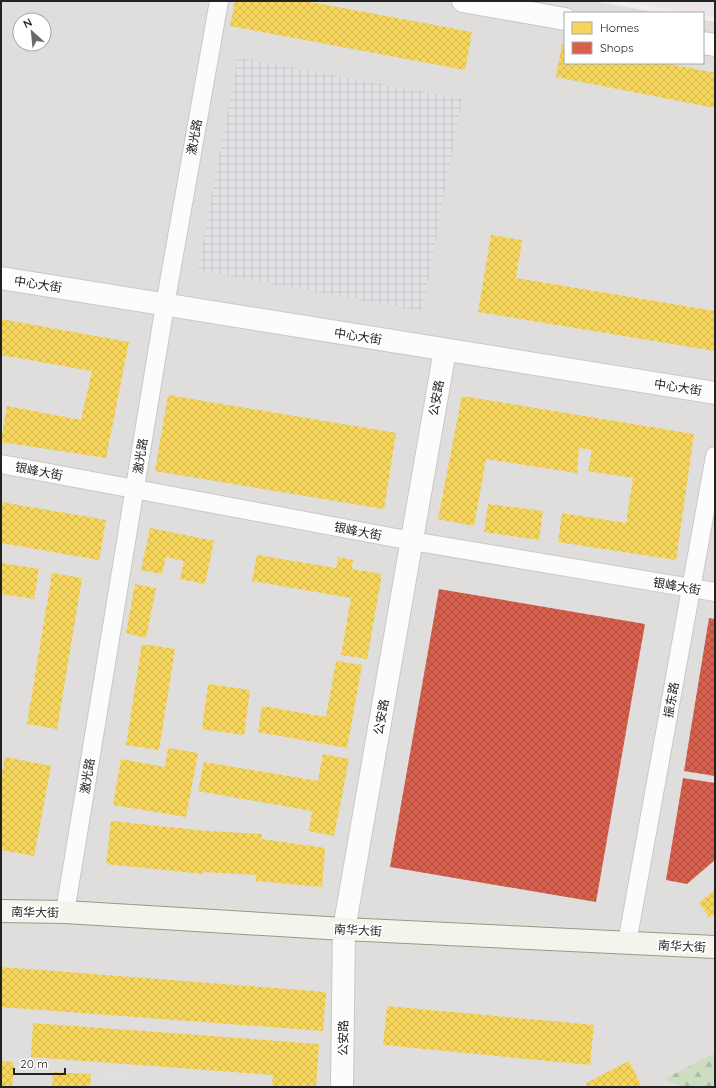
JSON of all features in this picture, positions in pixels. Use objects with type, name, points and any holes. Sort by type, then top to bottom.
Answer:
[{"type":"main road","name":"南华大街","points":[[1,911],[65,912],[344,929],[715,947]]},
{"type":"street","name":"激光路","points":[[65,912],[134,489],[218,1]]},
{"type":"street","points":[[463,1],[564,19]]},
{"type":"street","points":[[704,43],[715,45]]},
{"type":"street","name":"中心大街","points":[[1,278],[715,393]]},
{"type":"street","name":"公安路","points":[[342,1087],[344,929],[444,350]]},
{"type":"street","name":"振东路","points":[[627,943],[715,456]]},
{"type":"street","name":"银峰大街","points":[[1,464],[412,541],[715,592]]},
{"type":"shaded area","points":[[1,1],[593,1],[655,12],[564,12],[564,64],[704,64],[704,20],[715,22],[715,1087],[1,1087]]},
{"type":"shaded area","points":[[622,1],[715,1],[715,17],[704,15],[704,12],[684,12]]},
{"type":"shaded area","points":[[238,58],[462,99],[422,311],[198,270]]},
{"type":"shaded area","points":[[100,1072],[130,1073],[128,1087],[99,1087]]},
{"type":"green space","points":[[715,1053],[715,1087],[684,1087],[664,1079]]},
{"type":"building: Homes","points":[[235,1],[305,1],[472,32],[465,70],[230,26]]},
{"type":"building: Homes","points":[[562,44],[564,44],[564,64],[669,64],[715,73],[715,108],[556,77]]},
{"type":"building: Homes","points":[[491,235],[522,240],[516,278],[715,311],[715,351],[478,312]]},
{"type":"building: Homes","points":[[1,319],[129,342],[106,458],[1,442],[7,406],[81,420],[92,371],[1,355]]},
{"type":"building: Homes","points":[[168,395],[396,433],[384,509],[155,471]]},
{"type":"building: Homes","points":[[462,396],[694,434],[676,560],[558,542],[562,513],[626,523],[633,478],[588,471],[592,450],[579,448],[577,473],[486,459],[474,526],[438,519]]},
{"type":"building: Homes","points":[[1,502],[106,520],[99,560],[1,543]]},
{"type":"building: Homes","points":[[488,504],[543,511],[539,540],[484,532]]},
{"type":"building: Homes","points":[[150,528],[214,541],[205,584],[180,579],[184,561],[166,557],[162,574],[141,570]]},
{"type":"building: Homes","points":[[257,555],[336,568],[338,557],[353,560],[352,569],[382,574],[367,659],[341,655],[351,598],[252,581]]},
{"type":"building: Homes","points":[[1,563],[39,569],[34,599],[1,594]]},
{"type":"building: Homes","points":[[52,573],[82,578],[57,729],[27,724]]},
{"type":"building: Homes","points":[[135,584],[156,588],[146,638],[126,633]]},
{"type":"building: Homes","points":[[142,644],[175,649],[159,750],[126,745]]},
{"type":"building: Homes","points":[[336,661],[362,665],[347,748],[258,732],[262,706],[326,717]]},
{"type":"building: Homes","points":[[208,684],[250,690],[244,735],[202,729]]},
{"type":"building: Homes","points":[[168,748],[198,753],[186,817],[113,805],[121,759],[165,767]]},
{"type":"building: Homes","points":[[323,754],[349,759],[334,836],[309,831],[312,811],[198,791],[204,762],[318,781]]},
{"type":"building: Homes","points":[[5,757],[51,766],[34,856],[1,850],[1,779]]},
{"type":"building: Homes","points":[[111,821],[208,831],[262,834],[261,839],[325,848],[322,887],[256,881],[256,875],[204,872],[204,874],[106,864]]},
{"type":"building: Homes","points":[[715,889],[715,916],[709,917],[699,903]]},
{"type":"building: Homes","points":[[1,967],[326,992],[323,1031],[1,1007]]},
{"type":"building: Homes","points":[[387,1006],[594,1025],[590,1065],[383,1045]]},
{"type":"building: Homes","points":[[33,1023],[319,1044],[316,1087],[272,1087],[273,1075],[31,1057]]},
{"type":"building: Homes","points":[[1,1061],[14,1062],[12,1087],[1,1087]]},
{"type":"building: Homes","points":[[629,1061],[642,1087],[588,1087],[586,1083]]},
{"type":"building: Homes","points":[[53,1072],[91,1074],[90,1087],[52,1087]]},
{"type":"building: Shops","points":[[439,589],[645,624],[596,902],[390,867]]},
{"type":"building: Shops","points":[[709,618],[715,619],[715,776],[684,771]]},
{"type":"building: Shops","points":[[683,778],[715,783],[715,860],[687,884],[666,880]]}]
